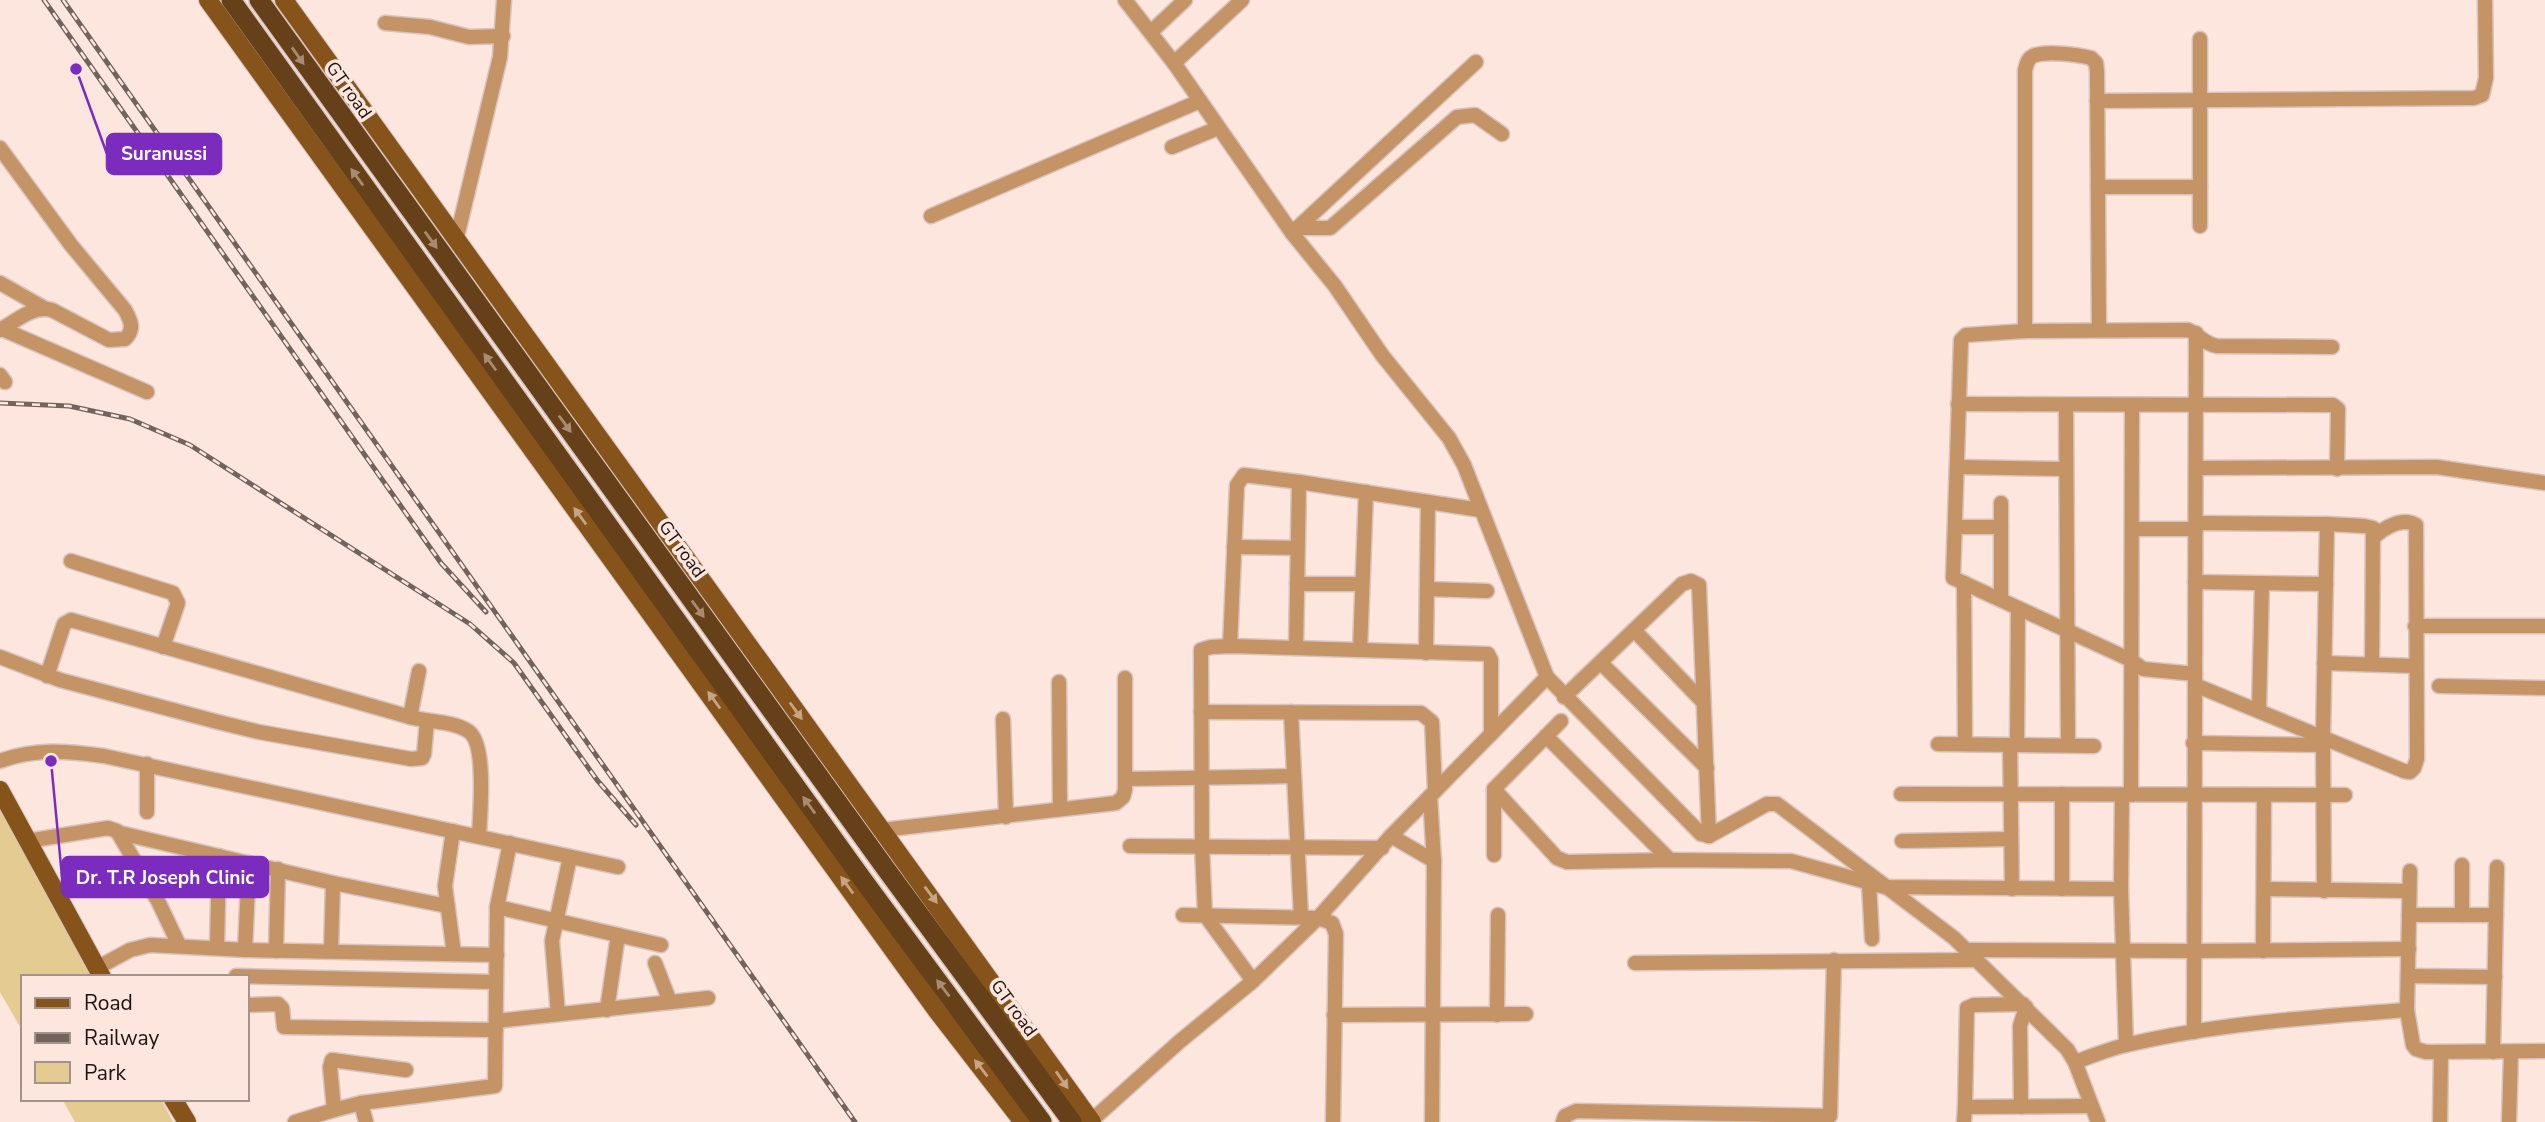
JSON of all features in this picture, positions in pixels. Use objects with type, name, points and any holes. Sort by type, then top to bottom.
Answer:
[{"type":"highway","points":[[232,0],[839,847],[1042,1122]]},
{"type":"highway","name":"GT road","points":[[259,0],[886,869],[1072,1122]]},
{"type":"main road","points":[[208,0],[937,1010],[1023,1122]]},
{"type":"main road","points":[[284,0],[882,831],[939,905],[1091,1122]]},
{"type":"main road","points":[[0,790],[99,972]]},
{"type":"main road","points":[[174,1101],[187,1122]]},
{"type":"street","points":[[456,241],[482,139],[503,36],[504,0]]},
{"type":"street","points":[[1125,0],[1295,230],[1382,355],[1449,438],[1464,465],[1547,677],[1701,834],[1709,836],[1767,804],[1777,804],[1970,955],[2063,1045],[2076,1062],[2098,1122]]},
{"type":"street","points":[[1151,32],[1185,0]]},
{"type":"street","points":[[1174,63],[1242,0]]},
{"type":"street","points":[[2097,101],[2474,98],[2482,94],[2486,78],[2485,0]]},
{"type":"street","points":[[385,23],[423,26],[469,37],[503,36]]},
{"type":"street","points":[[2200,39],[2200,226]]},
{"type":"street","points":[[2025,331],[2025,70],[2032,56],[2042,54],[2091,58],[2096,63],[2099,330]]},
{"type":"street","points":[[1295,230],[1476,62]]},
{"type":"street","points":[[931,216],[1200,101]]},
{"type":"street","points":[[1295,230],[1327,229],[1334,225],[1457,117],[1475,115],[1502,134]]},
{"type":"street","points":[[1172,147],[1218,128]]},
{"type":"street","points":[[0,148],[71,246],[125,310],[132,328],[125,339],[109,340],[0,283]]},
{"type":"street","points":[[2098,187],[2200,187]]},
{"type":"street","points":[[1,329],[31,312],[44,308]]},
{"type":"street","points":[[1,329],[147,392]]},
{"type":"street","points":[[2332,347],[2217,346],[2207,344],[2196,333],[2188,330],[2025,331],[1963,337],[1960,344],[1956,527],[1952,575],[1953,578],[2131,660],[2143,669],[2195,679],[2323,741],[2410,772],[2417,759],[2416,525],[2409,522],[2390,525],[2375,536]]},
{"type":"street","points":[[2194,1032],[2196,333]]},
{"type":"street","points":[[1958,404],[2336,406],[2337,469]]},
{"type":"street","points":[[2066,405],[2068,746]]},
{"type":"street","points":[[2126,1045],[2121,889],[2131,660],[2132,405]]},
{"type":"street","points":[[1958,467],[2065,469]]},
{"type":"street","points":[[2196,468],[2437,467],[2545,484]]},
{"type":"street","points":[[1230,646],[1234,547],[1240,479],[1244,475],[1480,510]]},
{"type":"street","points":[[1296,648],[1299,482]]},
{"type":"street","points":[[1360,650],[1366,492]]},
{"type":"street","points":[[1426,653],[1428,502]]},
{"type":"street","points":[[2001,503],[2001,599]]},
{"type":"street","points":[[2133,529],[2327,524],[2373,528],[2372,664]]},
{"type":"street","points":[[2324,891],[2323,741],[2327,524]]},
{"type":"street","points":[[1956,527],[2001,527]]},
{"type":"street","points":[[1234,547],[1297,548]]},
{"type":"street","points":[[71,561],[173,593],[177,597],[177,603],[163,647]]},
{"type":"street","points":[[1564,696],[1682,584],[1691,581],[1699,585],[1709,836]]},
{"type":"street","points":[[2195,582],[2326,584]]},
{"type":"street","points":[[1964,583],[1965,744]]},
{"type":"street","points":[[1297,584],[1362,584]]},
{"type":"street","points":[[2259,710],[2262,584]]},
{"type":"street","points":[[1427,589],[1487,591]]},
{"type":"street","points":[[2012,888],[2011,793],[2018,608]]},
{"type":"street","points":[[47,676],[67,621],[77,621],[410,717],[458,726],[470,731],[474,736],[480,768],[479,836]]},
{"type":"street","points":[[2416,626],[2545,626]]},
{"type":"street","points":[[1634,630],[1703,702]]},
{"type":"street","points":[[1253,981],[1205,915],[1202,848],[1202,650],[1230,646],[1484,653],[1490,656],[1491,734]]},
{"type":"street","points":[[0,657],[47,676],[260,732],[416,760],[425,754],[427,721]]},
{"type":"street","points":[[1601,663],[1707,768]]},
{"type":"street","points":[[2324,663],[2415,666]]},
{"type":"street","points":[[410,717],[419,671]]},
{"type":"street","points":[[1091,1122],[1179,1042],[1253,981],[1318,918],[1391,836],[1547,677]]},
{"type":"street","points":[[882,831],[1116,803],[1123,797],[1126,779],[1125,678]]},
{"type":"street","points":[[1059,682],[1060,809]]},
{"type":"street","points":[[2439,686],[2545,688]]},
{"type":"street","points":[[1201,712],[1416,713],[1426,715],[1432,722],[1432,1122]]},
{"type":"street","points":[[1291,712],[1301,917]]},
{"type":"street","points":[[1003,719],[1006,817]]},
{"type":"street","points":[[1494,855],[1494,789],[1560,721]]},
{"type":"street","points":[[1546,736],[1670,860]]},
{"type":"street","points":[[2193,743],[2323,741]]},
{"type":"street","points":[[1938,744],[2094,746]]},
{"type":"street","points":[[0,761],[30,752],[55,751],[147,764],[618,867]]},
{"type":"street","points":[[147,764],[147,812]]},
{"type":"street","points":[[1126,779],[1294,776]]},
{"type":"street","points":[[1494,789],[1561,861],[1791,861],[1885,887],[2121,889]]},
{"type":"street","points":[[1901,794],[2344,795]]},
{"type":"street","points":[[2062,794],[2062,888]]},
{"type":"street","points":[[2263,951],[2264,795]]},
{"type":"street","points":[[27,841],[108,828],[120,834],[447,906]]},
{"type":"street","points":[[453,831],[445,886],[454,954]]},
{"type":"street","points":[[120,834],[158,901],[179,945]]},
{"type":"street","points":[[1391,836],[1434,861]]},
{"type":"street","points":[[1902,841],[2011,839]]},
{"type":"street","points":[[295,1122],[360,1103],[493,1087],[496,1083],[497,907],[510,843]]},
{"type":"street","points":[[1130,846],[1382,848]]},
{"type":"street","points":[[217,948],[219,856]]},
{"type":"street","points":[[558,1014],[551,953],[555,920],[570,857]]},
{"type":"street","points":[[236,975],[249,863]]},
{"type":"street","points":[[2462,865],[2462,915]]},
{"type":"street","points":[[2493,1052],[2497,867]]},
{"type":"street","points":[[276,951],[278,869]]},
{"type":"street","points":[[2410,871],[2407,1010],[2413,1045],[2416,1049],[2427,1052],[2545,1051]]},
{"type":"street","points":[[331,951],[333,883]]},
{"type":"street","points":[[1869,883],[1872,939]]},
{"type":"street","points":[[2264,889],[2409,891]]},
{"type":"street","points":[[497,907],[661,946]]},
{"type":"street","points":[[1183,915],[1318,918],[1329,921],[1335,928],[1332,1122]]},
{"type":"street","points":[[1497,1015],[1498,915]]},
{"type":"street","points":[[2409,915],[2496,915]]},
{"type":"street","points":[[607,1010],[618,935]]},
{"type":"street","points":[[99,972],[137,947],[179,945],[240,950],[497,955]]},
{"type":"street","points":[[1635,963],[1834,960],[2122,950],[2409,949]]},
{"type":"street","points":[[1563,1122],[1569,1112],[1576,1111],[1753,1119],[1830,1119],[1834,960]]},
{"type":"street","points":[[655,963],[670,1002]]},
{"type":"street","points":[[248,976],[496,982]]},
{"type":"street","points":[[2408,976],[2496,977]]},
{"type":"street","points":[[248,1005],[278,1004],[282,1008],[284,1027],[496,1026],[558,1014],[708,998]]},
{"type":"street","points":[[1964,1122],[1967,1008],[1974,1005],[2024,1006]]},
{"type":"street","points":[[2021,1107],[2020,1026],[2024,1006]]},
{"type":"street","points":[[2076,1062],[2126,1045],[2194,1032],[2292,1019],[2407,1010]]},
{"type":"street","points":[[1334,1014],[1525,1014]]},
{"type":"street","points":[[2440,1122],[2441,1052]]},
{"type":"street","points":[[2509,1122],[2511,1052]]},
{"type":"street","points":[[334,1110],[332,1060],[406,1070]]},
{"type":"street","points":[[360,1103],[366,1122]]},
{"type":"street","points":[[1965,1107],[2091,1105]]},
{"type":"green space","points":[[0,807],[92,975],[21,975],[21,1029],[0,992]]},
{"type":"green space","points":[[63,1101],[162,1101],[173,1122],[75,1122]]},
{"type":"railway","points":[[44,0],[441,563],[486,612]]},
{"type":"railway","points":[[63,0],[855,1122]]},
{"type":"railway","points":[[0,403],[69,406],[130,419],[190,445],[470,624],[514,663],[597,780],[636,825]]},
{"type":"place","name":"Suranussi","points":[[76,69]]},
{"type":"place","name":"Dr. T.R Joseph Clinic","points":[[51,761]]}]
